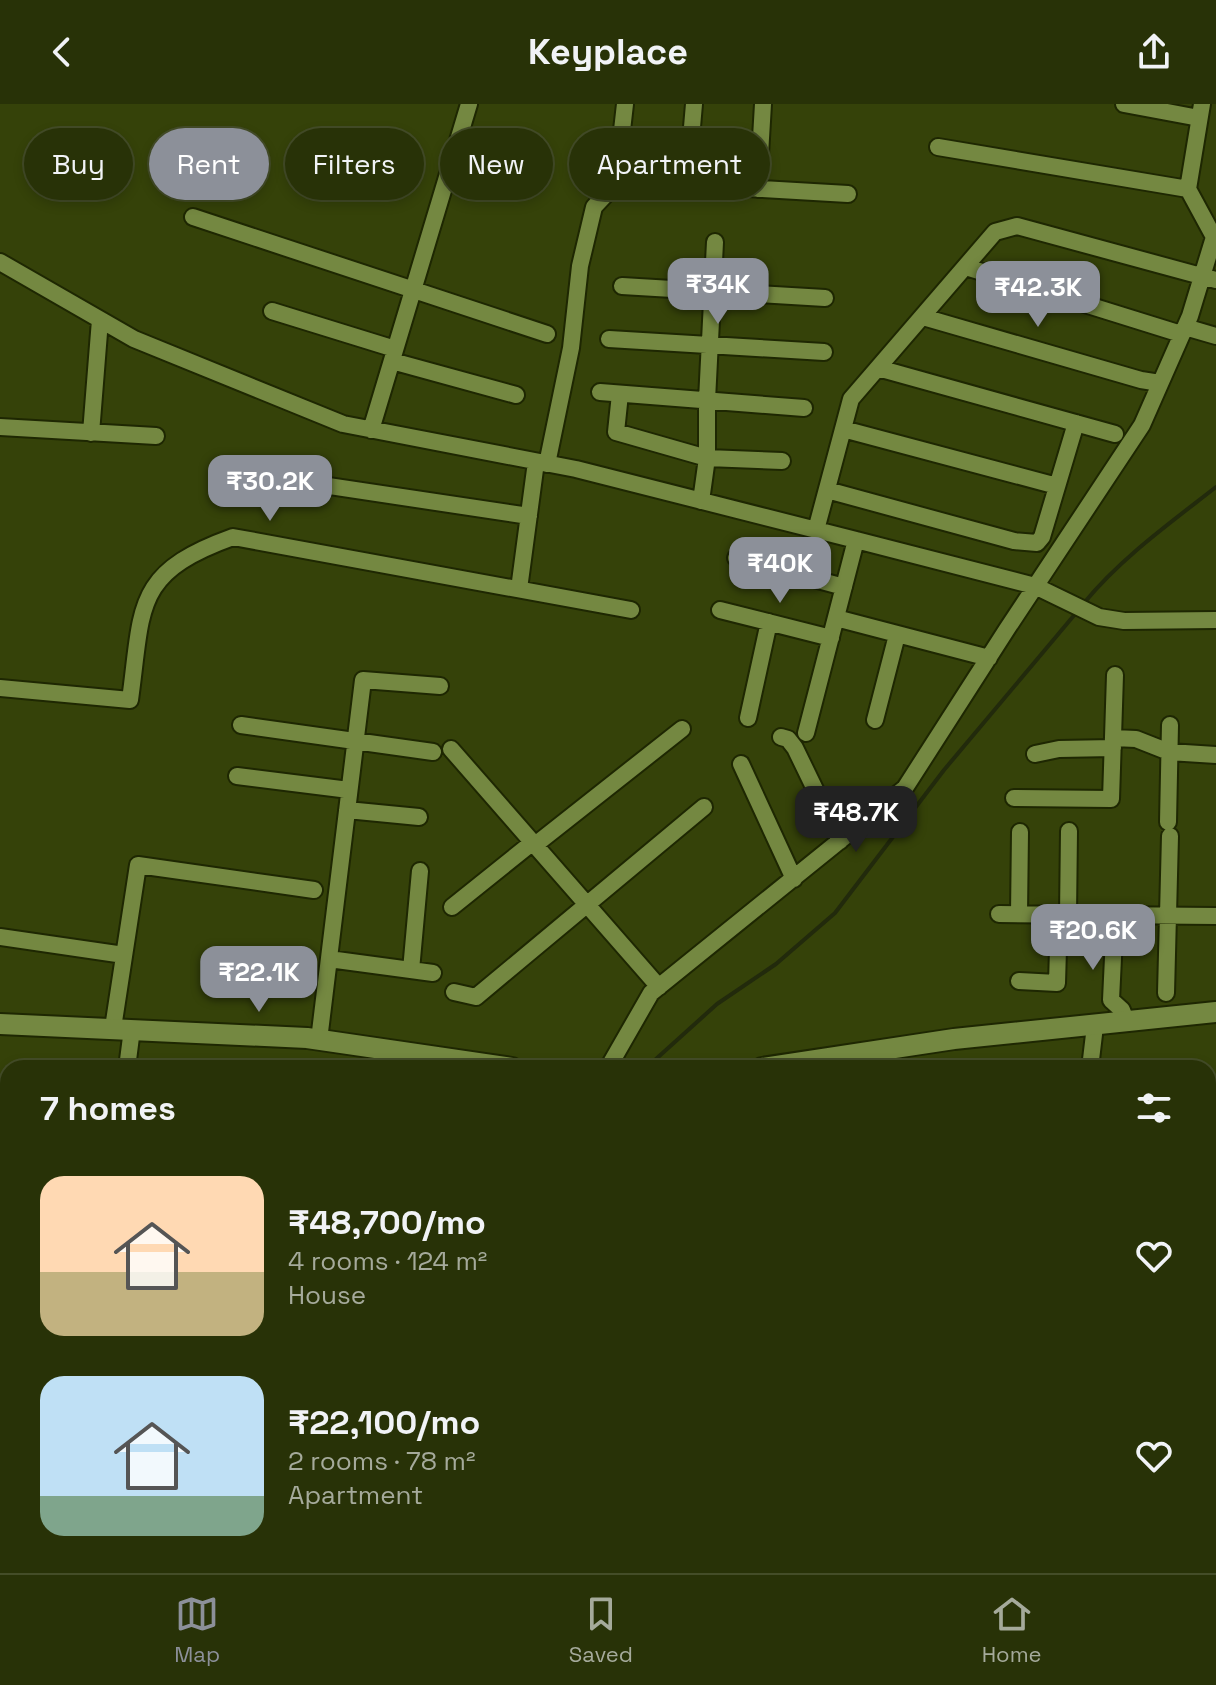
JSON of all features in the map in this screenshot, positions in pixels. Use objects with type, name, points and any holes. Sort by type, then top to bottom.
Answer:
[{"type":"street","points":[[371,430],[469,104]]},
{"type":"street","points":[[622,128],[625,104]]},
{"type":"street","points":[[692,128],[694,104]]},
{"type":"street","points":[[762,128],[763,104]]},
{"type":"street","points":[[613,1060],[651,993],[905,788],[1142,425],[1209,279],[1214,237],[1188,189],[1201,111],[1124,104]]},
{"type":"street","points":[[938,147],[1188,189]]},
{"type":"street","points":[[770,190],[848,194]]},
{"type":"street","points":[[519,589],[529,516],[571,348],[580,266],[594,207],[601,200]]},
{"type":"street","points":[[193,217],[547,334]]},
{"type":"street","points":[[816,530],[851,399],[995,232],[1017,226],[1209,279]]},
{"type":"street","points":[[701,501],[707,458],[715,242]]},
{"type":"street","points":[[0,262],[134,339],[343,424],[541,463],[856,540],[1035,586],[1099,617],[1124,621],[1216,620]]},
{"type":"street","points":[[966,267],[1183,330],[1216,336]]},
{"type":"street","points":[[622,286],[825,298]]},
{"type":"street","points":[[272,311],[516,395]]},
{"type":"street","points":[[923,317],[1160,383]]},
{"type":"street","points":[[91,433],[100,320]]},
{"type":"street","points":[[609,339],[824,352]]},
{"type":"street","points":[[878,368],[1115,434]]},
{"type":"street","points":[[600,392],[804,408]]},
{"type":"street","points":[[620,394],[616,432],[707,458],[782,461]]},
{"type":"street","points":[[827,490],[1037,543],[1042,537],[1076,423]]},
{"type":"street","points":[[0,427],[156,436]]},
{"type":"street","points":[[843,429],[1057,486]]},
{"type":"street","points":[[229,471],[529,516]]},
{"type":"street","points":[[0,688],[130,700],[144,603],[150,593],[163,573],[199,549],[233,537],[631,610]]},
{"type":"street","points":[[806,733],[856,540]]},
{"type":"street","points":[[736,558],[844,587]]},
{"type":"street","points":[[720,610],[831,638]]},
{"type":"street","points":[[836,618],[989,658]]},
{"type":"street","points":[[748,718],[769,622]]},
{"type":"street","points":[[875,720],[897,635]]},
{"type":"street","points":[[1014,798],[1111,799],[1115,675]]},
{"type":"street","points":[[319,1040],[363,680],[440,686]]},
{"type":"street","points":[[241,725],[433,752]]},
{"type":"street","points":[[1166,993],[1170,725]]},
{"type":"street","points":[[452,907],[682,729]]},
{"type":"street","points":[[781,737],[788,739],[795,748],[840,841]]},
{"type":"street","points":[[1035,754],[1136,739],[1169,752],[1216,755]]},
{"type":"street","points":[[451,749],[659,987]]},
{"type":"street","points":[[741,764],[794,879]]},
{"type":"street","points":[[237,776],[349,790]]},
{"type":"street","points":[[454,992],[476,997],[704,807]]},
{"type":"street","points":[[347,810],[419,817]]},
{"type":"street","points":[[1019,981],[1057,983],[1069,831]]},
{"type":"street","points":[[1019,914],[1020,832]]},
{"type":"street","points":[[126,1060],[123,1028],[124,955],[138,865],[314,890]]},
{"type":"street","points":[[411,970],[420,871]]},
{"type":"street","points":[[999,914],[1216,916]]},
{"type":"street","points":[[1115,915],[1111,1000],[1122,1010],[1127,1023]]},
{"type":"street","points":[[0,937],[124,955]]},
{"type":"street","points":[[329,959],[433,973]]},
{"type":"street","points":[[816,1060],[954,1039],[1216,1012]]},
{"type":"street","points":[[0,1024],[319,1040],[457,1060]]},
{"type":"street","points":[[1091,1060],[1095,1026]]},
{"type":"waterway","points":[[1084,603],[1130,556],[1216,487]]},
{"type":"waterway","points":[[655,1060],[717,1004],[776,964],[835,913],[944,770],[1076,613]]}]
